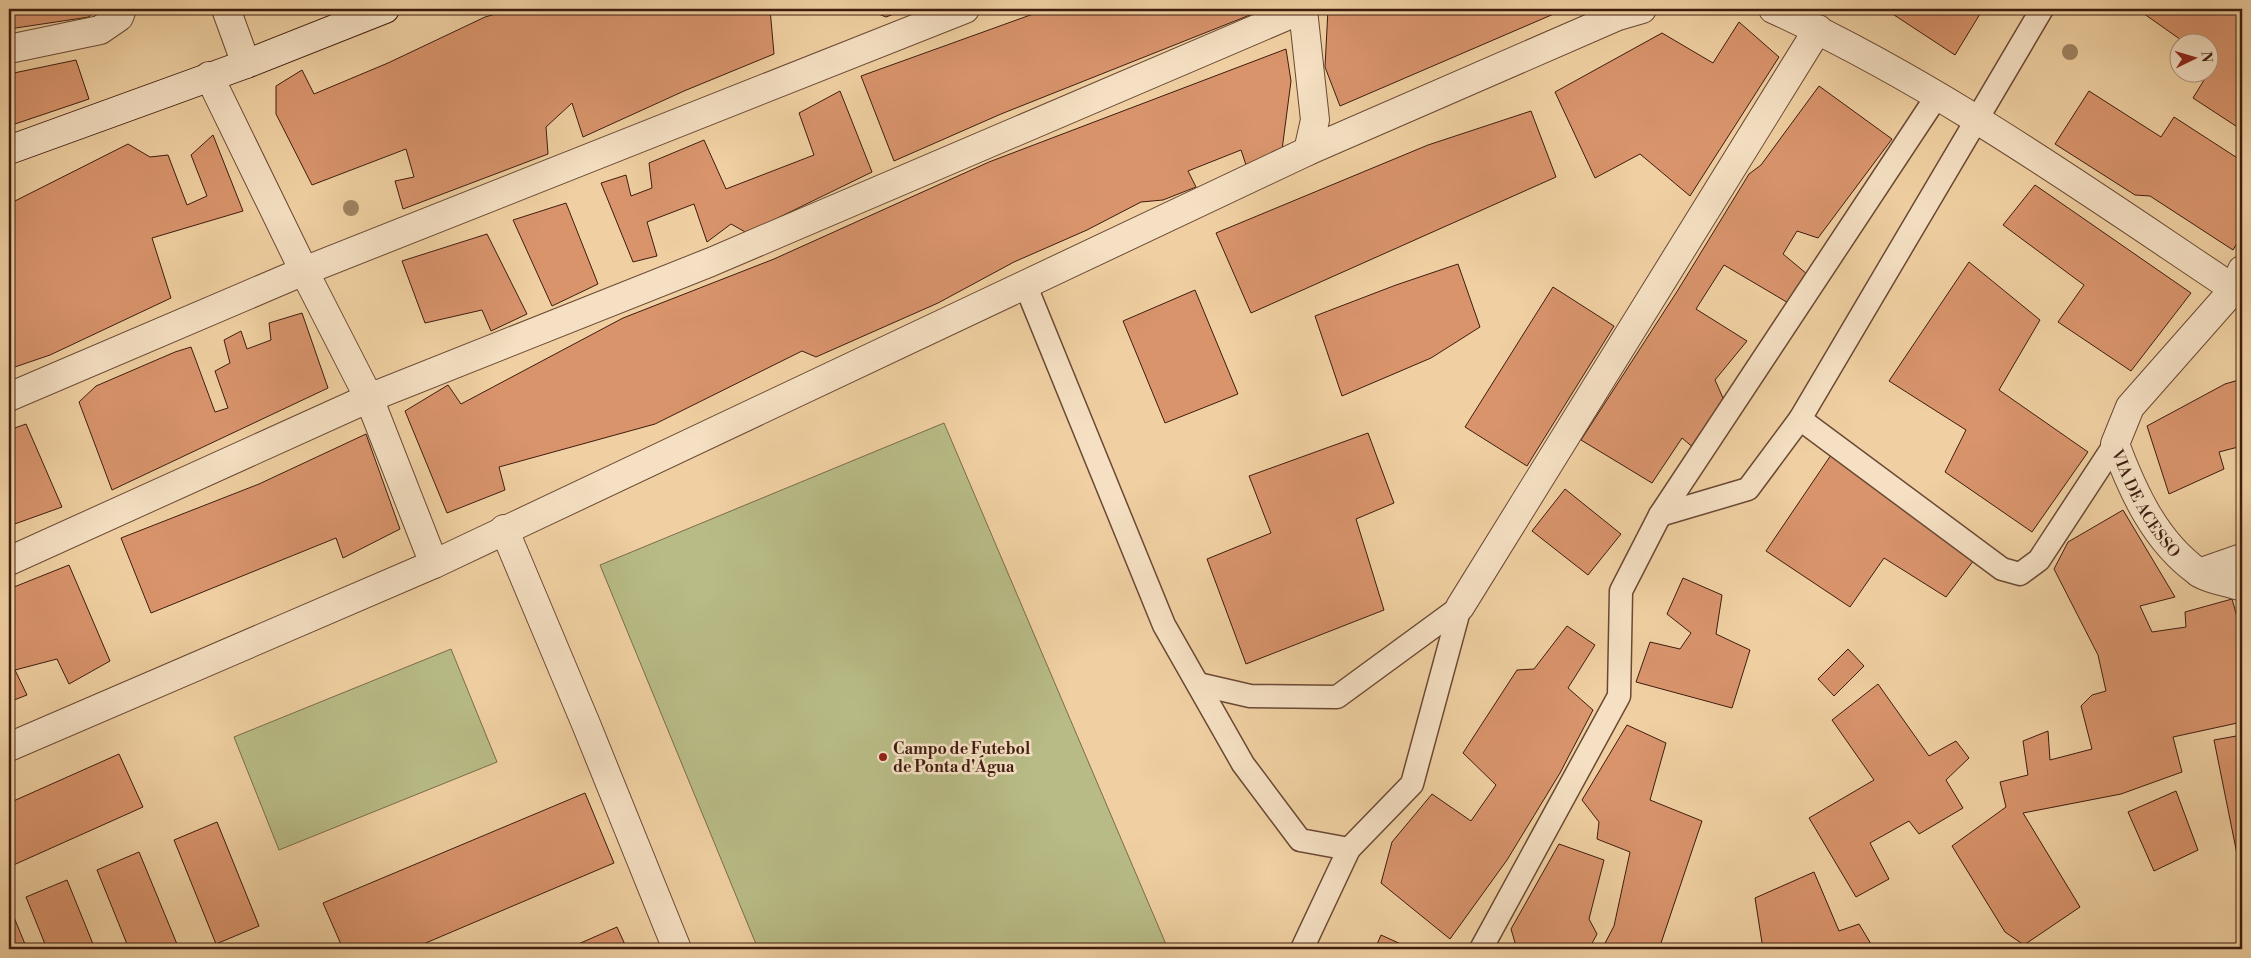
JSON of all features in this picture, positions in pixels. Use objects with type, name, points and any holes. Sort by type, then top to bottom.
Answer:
[{"type":"street","points":[[9,49],[100,30],[119,17],[122,9]]},
{"type":"street","points":[[226,9],[246,64]]},
{"type":"street","points":[[9,150],[246,64],[385,9]]},
{"type":"street","points":[[9,397],[304,271],[965,9]]},
{"type":"street","points":[[9,747],[434,564],[1308,150],[1618,16],[1642,9]]},
{"type":"street","points":[[1773,9],[1818,29],[1979,119],[2238,279]]},
{"type":"street","points":[[9,561],[369,398],[711,262],[1303,10],[1315,120],[1308,150]]},
{"type":"street","points":[[1460,607],[1818,29]]},
{"type":"street","points":[[209,76],[304,271],[369,398],[434,564]]},
{"type":"street","name":"VIA DE ACESSO","points":[[2238,279],[2130,407],[2114,444],[2130,485],[2160,537],[2199,573],[2242,587]]},
{"type":"street","points":[[504,530],[586,724],[677,949]]},
{"type":"street","points":[[2199,573],[2242,558]]},
{"type":"lane","points":[[1660,515],[1748,489],[1800,418],[1979,119],[2042,9]]},
{"type":"lane","points":[[1481,949],[1619,696],[1621,591],[1660,515],[1937,96]]},
{"type":"lane","points":[[1025,284],[1164,625],[1243,764],[1300,840],[1348,849]]},
{"type":"lane","points":[[1800,418],[2002,570],[2020,574],[2039,560],[2114,444]]},
{"type":"lane","points":[[1198,684],[1250,696],[1337,697],[1460,607]]},
{"type":"lane","points":[[1302,949],[1348,849],[1412,784],[1460,607]]},
{"type":"green space","name":"Campo de Futebol de Ponta d'Água","points":[[944,423],[1168,949],[758,949],[600,565]]},
{"type":"green space","points":[[451,649],[497,762],[279,850],[234,737]]},
{"type":"building","points":[[9,9],[95,9],[89,17],[9,29]]},
{"type":"building","points":[[513,9],[770,9],[774,54],[684,91],[583,137],[572,103],[546,127],[548,154],[403,209],[395,181],[414,177],[406,149],[312,185],[276,114],[276,86],[302,70],[314,94],[388,63],[485,17]]},
{"type":"building","points":[[866,9],[907,9],[886,17]]},
{"type":"building","points":[[1047,9],[1086,9],[1087,11],[1091,9],[1265,9],[1001,114],[894,161],[861,76]]},
{"type":"building","points":[[1328,9],[1563,10],[1340,106],[1325,67]]},
{"type":"building","points":[[1885,9],[1983,9],[1955,55]]},
{"type":"building","points":[[2141,9],[2242,9],[2242,47],[2236,62],[2242,66],[2242,130],[2193,98],[2203,82],[2218,82],[2218,32],[2170,32],[2140,11]]},
{"type":"building","points":[[1739,22],[1779,57],[1690,196],[1640,154],[1595,178],[1555,92],[1662,33],[1713,63]]},
{"type":"building","points":[[1286,49],[1291,81],[1282,150],[1246,165],[1241,150],[1188,171],[1196,187],[1163,200],[1141,202],[1087,230],[1014,262],[938,303],[816,357],[802,351],[655,424],[499,467],[505,490],[447,513],[405,411],[448,385],[461,404],[623,318],[774,259],[989,162]]},
{"type":"building","points":[[76,60],[89,99],[9,126],[9,74]]},
{"type":"building","points":[[1819,86],[1892,139],[1818,238],[1797,231],[1783,254],[1813,279],[1790,304],[1724,265],[1696,309],[1747,341],[1715,380],[1723,398],[1695,449],[1682,438],[1652,483],[1581,440],[1678,290],[1749,174],[1761,165]]},
{"type":"building","points":[[840,91],[872,172],[747,233],[731,224],[707,242],[694,204],[647,222],[657,256],[633,262],[601,183],[626,175],[631,196],[652,188],[649,163],[704,140],[726,189],[814,155],[799,113]]},
{"type":"building","points":[[2089,91],[2161,137],[2174,117],[2242,161],[2242,235],[2233,250],[2150,196],[2135,195],[2055,144]]},
{"type":"building","points":[[1531,111],[1556,177],[1251,313],[1216,233],[1428,145]]},
{"type":"building","points":[[213,135],[243,211],[152,238],[171,298],[50,355],[9,369],[9,204],[128,144],[150,157],[168,155],[187,205],[207,196],[191,155]]},
{"type":"building","points":[[2035,185],[2191,293],[2131,371],[2058,322],[2084,285],[2003,225]]},
{"type":"building","points":[[566,203],[598,284],[552,306],[513,220]]},
{"type":"building","points":[[487,234],[527,314],[491,331],[482,310],[425,323],[402,261]]},
{"type":"building","points":[[1969,262],[2040,320],[1999,390],[2088,452],[2032,532],[1945,472],[1966,430],[1889,381]]},
{"type":"building","points":[[1458,264],[1480,327],[1431,358],[1342,396],[1315,316]]},
{"type":"building","points":[[1553,287],[1614,326],[1527,466],[1465,427]]},
{"type":"building","points":[[1195,290],[1238,394],[1165,423],[1123,321]]},
{"type":"building","points":[[302,313],[328,388],[112,490],[79,402],[96,386],[191,347],[215,412],[228,408],[215,371],[230,363],[224,340],[241,331],[247,349],[271,340],[269,323]]},
{"type":"building","points":[[2242,379],[2242,446],[2219,452],[2224,469],[2169,494],[2147,426],[2225,384]]},
{"type":"building","points":[[26,424],[62,507],[9,526],[9,430]]},
{"type":"building","points":[[1368,433],[1394,503],[1356,519],[1384,610],[1246,664],[1207,559],[1271,533],[1249,476]]},
{"type":"building","points":[[366,434],[400,529],[343,558],[336,538],[151,613],[121,538],[259,484]]},
{"type":"building","points":[[1831,455],[1977,556],[1946,597],[1884,558],[1850,607],[1766,551]]},
{"type":"building","points":[[1565,489],[1621,534],[1588,575],[1532,531]]},
{"type":"building","points":[[2123,510],[2175,597],[2140,606],[2152,632],[2186,627],[2185,612],[2232,599],[2242,634],[2242,722],[2173,737],[2182,772],[2121,794],[2023,813],[2080,907],[2024,945],[2005,932],[1952,846],[2006,807],[2000,782],[2028,775],[2023,741],[2048,731],[2050,760],[2092,749],[2081,706],[2092,695],[2106,691],[2098,655],[2054,569],[2068,542]]},
{"type":"building","points":[[69,565],[110,661],[69,684],[57,659],[15,670],[27,695],[9,702],[9,589]]},
{"type":"building","points":[[1683,578],[1722,595],[1716,634],[1750,650],[1732,708],[1636,682],[1650,642],[1680,649],[1691,633],[1667,614]]},
{"type":"building","points":[[1567,626],[1595,645],[1568,688],[1593,710],[1560,773],[1507,860],[1450,939],[1381,883],[1392,842],[1432,794],[1471,821],[1496,785],[1463,753],[1517,670],[1534,669]]},
{"type":"building","points":[[1848,649],[1864,666],[1834,696],[1818,679]]},
{"type":"building","points":[[1878,684],[1929,756],[1956,741],[1969,758],[1946,780],[1963,808],[1919,834],[1909,821],[1870,843],[1889,879],[1856,897],[1809,818],[1874,780],[1832,720]]},
{"type":"building","points":[[1627,725],[1666,743],[1650,800],[1702,821],[1659,949],[1602,949],[1614,926],[1630,852],[1597,839],[1599,822],[1582,800]]},
{"type":"building","points":[[2242,735],[2242,858],[2238,859],[2214,740]]},
{"type":"building","points":[[119,754],[143,807],[9,867],[9,803]]},
{"type":"building","points":[[2176,791],[2198,850],[2154,871],[2128,812]]},
{"type":"building","points":[[585,793],[614,863],[421,945],[423,949],[343,949],[323,903]]},
{"type":"building","points":[[217,822],[259,926],[216,944],[174,840]]},
{"type":"building","points":[[1559,844],[1604,860],[1589,919],[1597,934],[1589,949],[1515,949],[1516,946],[1511,929]]},
{"type":"building","points":[[139,852],[179,949],[129,949],[97,870]]},
{"type":"building","points":[[1814,872],[1839,931],[1859,924],[1874,949],[1763,949],[1755,898]]},
{"type":"building","points":[[67,880],[95,949],[47,949],[26,897]]},
{"type":"building","points":[[9,905],[27,949],[9,949]]},
{"type":"building","points":[[617,927],[627,949],[567,949]]},
{"type":"building","points":[[1381,935],[1412,949],[1375,949]]},
{"type":"place","name":"Campo de Futebol de Ponta d'Água","points":[[883,757]]}]
